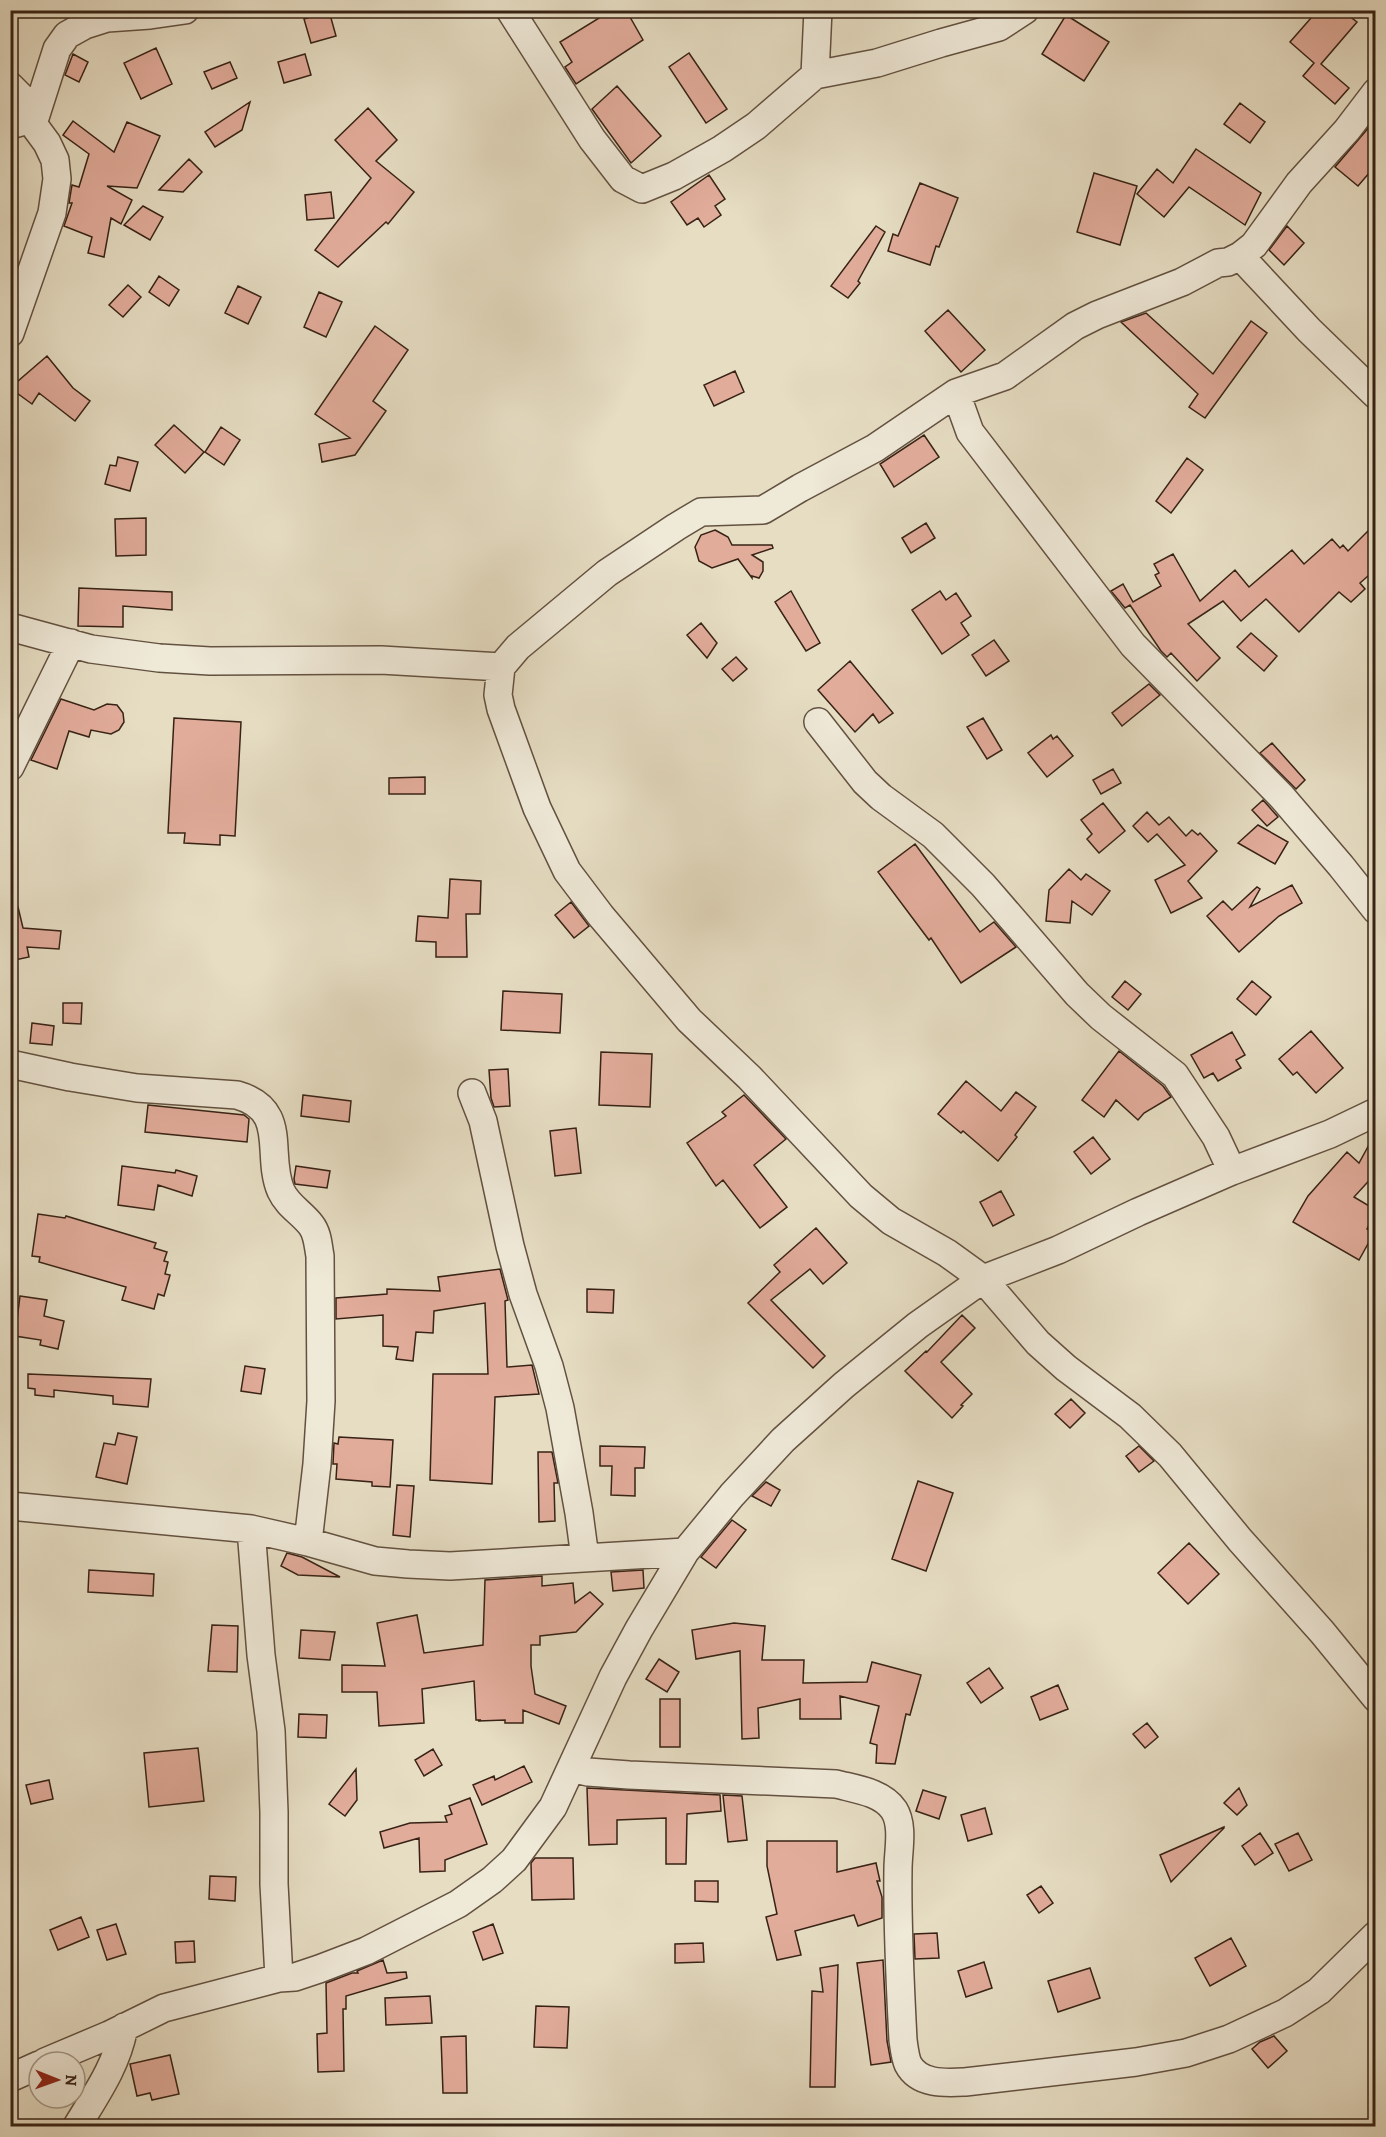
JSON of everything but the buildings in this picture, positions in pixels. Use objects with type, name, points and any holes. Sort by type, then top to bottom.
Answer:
[{"type":"street","points":[[26,120],[57,49],[67,35],[85,25],[107,18],[185,10]]},
{"type":"street","points":[[510,10],[592,139],[623,180],[642,189],[674,176],[722,149],[756,126],[815,75],[877,63],[999,27],[1025,10]]},
{"type":"street","points":[[815,75],[818,10]]},
{"type":"street","points":[[10,86],[26,120],[47,143],[55,160],[55,196],[52,213],[10,333]]},
{"type":"street","points":[[1376,92],[1347,130],[1299,183],[1254,245],[1240,256],[1228,262],[1218,263],[1182,282],[1097,315],[1076,326],[1005,376],[956,393],[875,448],[764,510],[701,512],[676,526],[580,595],[518,647],[501,667],[498,695],[537,807],[567,871],[601,916],[689,1020],[749,1077],[861,1196],[891,1221],[947,1253],[983,1279],[1038,1343],[1066,1368],[1130,1416],[1170,1455],[1376,1698]]},
{"type":"street","points":[[1240,256],[1309,330],[1376,395]]},
{"type":"street","points":[[956,393],[970,432],[1132,645],[1282,797],[1376,910]]},
{"type":"street","points":[[10,627],[110,653],[159,658],[210,661],[381,660],[501,667]]},
{"type":"street","points":[[10,766],[71,643]]},
{"type":"street","points":[[818,722],[865,782],[881,798],[933,835],[983,885],[1077,994],[1101,1017],[1175,1075],[1216,1137],[1232,1172]]},
{"type":"street","points":[[10,1064],[137,1088],[237,1095],[252,1100],[263,1109],[270,1121],[281,1191],[287,1201],[312,1226],[317,1237],[320,1256],[321,1401],[317,1464],[308,1542]]},
{"type":"street","points":[[472,1093],[486,1132],[510,1246],[523,1294],[549,1366],[560,1408],[585,1557]]},
{"type":"street","points":[[72,2050],[146,2015],[174,2005],[279,1978],[295,1977],[366,1951],[458,1904],[492,1880],[514,1860],[553,1807],[613,1677],[686,1552],[732,1495],[783,1440],[844,1385],[918,1325],[983,1279],[1058,1250],[1138,1212],[1330,1134],[1376,1112]]},
{"type":"street","points":[[10,1506],[251,1529],[375,1561],[408,1564],[450,1566],[686,1552]]},
{"type":"street","points":[[251,1529],[261,1655],[271,1731],[274,1884],[279,1978]]},
{"type":"street","points":[[571,1768],[629,1776],[836,1784],[865,1791],[889,1803],[895,1812],[899,1828],[897,1869],[903,2040],[908,2064],[916,2074],[927,2080],[949,2083],[965,2082],[1136,2062],[1186,2053],[1229,2039],[1285,2013],[1319,1991],[1376,1935]]},
{"type":"street","points":[[77,2127],[108,2075],[120,2049],[124,2027]]},
{"type":"street","points":[[10,2078],[27,2070]]}]
